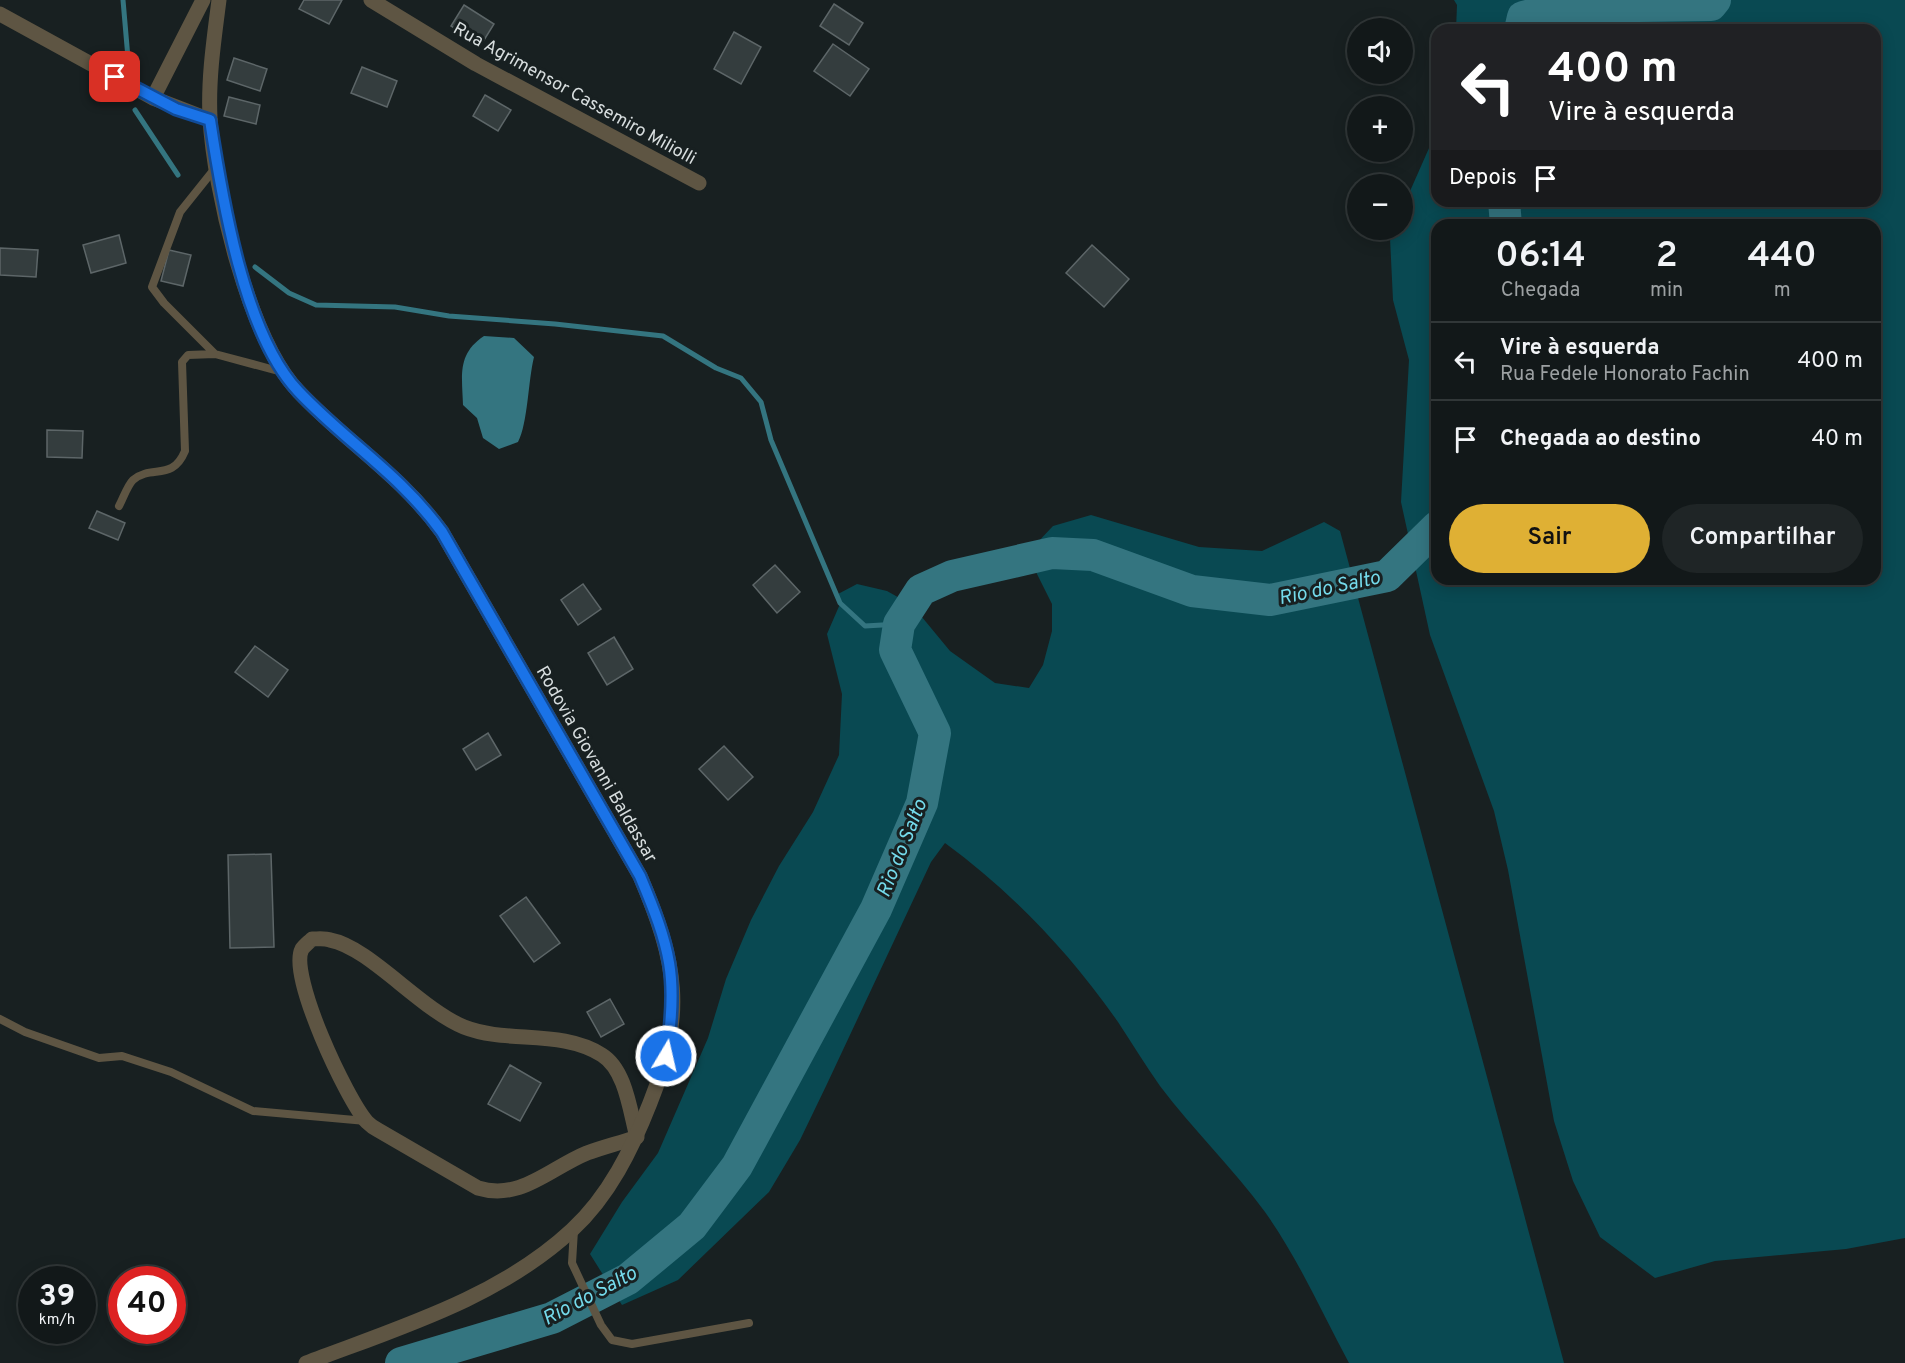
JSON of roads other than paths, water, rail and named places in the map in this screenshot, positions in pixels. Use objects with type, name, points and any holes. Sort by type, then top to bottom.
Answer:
[{"type":"street","points":[[153,98],[203,0]]},
{"type":"street","name":"Rodovia Giovanni Baldassar","points":[[219,0],[211,73],[210,120],[225,210],[240,266],[268,345],[282,372],[323,415],[396,478],[421,503],[442,532],[640,876],[660,923],[671,964],[673,1012],[666,1056],[637,1137],[615,1178],[574,1229],[540,1257],[469,1297],[418,1321],[306,1363]]},
{"type":"street","name":"Rua Agrimensor Cassemiro Miliolli","points":[[371,0],[476,64],[699,183]]},
{"type":"street","points":[[0,14],[153,98],[210,120]]},
{"type":"street","points":[[312,939],[331,940],[362,955],[424,1004],[464,1027],[506,1036],[571,1042],[602,1054],[621,1080],[637,1137],[587,1153],[526,1186],[495,1193],[478,1188],[366,1121],[336,1068],[306,995],[299,966],[302,950],[312,939]]},
{"type":"lane","points":[[215,354],[164,303],[152,287],[180,212],[217,166]]},
{"type":"lane","points":[[119,506],[132,481],[145,474],[169,471],[180,462],[185,451],[182,362],[188,354],[215,354],[282,372]]},
{"type":"lane","points":[[0,1019],[25,1032],[99,1058],[122,1056],[171,1072],[253,1111],[366,1121]]},
{"type":"lane","points":[[574,1229],[572,1263],[601,1325],[612,1340],[632,1344],[749,1323]]},
{"type":"waterway","points":[[123,0],[128,58]]},
{"type":"waterway","name":"Rio do Salto","points":[[1521,24],[1523,17],[1563,7],[1711,5],[1715,0]]},
{"type":"waterway","points":[[135,110],[178,175]]},
{"type":"waterway","name":"Rio do Salto","points":[[1504,207],[1506,219]]},
{"type":"waterway","points":[[255,267],[289,293],[316,305],[395,307],[449,316],[555,324],[663,336],[716,368],[741,378],[761,402],[771,440],[840,603],[865,626],[899,624]]},
{"type":"waterway","name":"Rio do Salto","points":[[401,1363],[552,1318],[628,1279],[692,1226],[737,1166],[876,909],[922,803],[935,733],[895,650],[899,624],[921,590],[952,576],[1052,553],[1093,555],[1192,591],[1270,600],[1387,576],[1431,533]]}]
